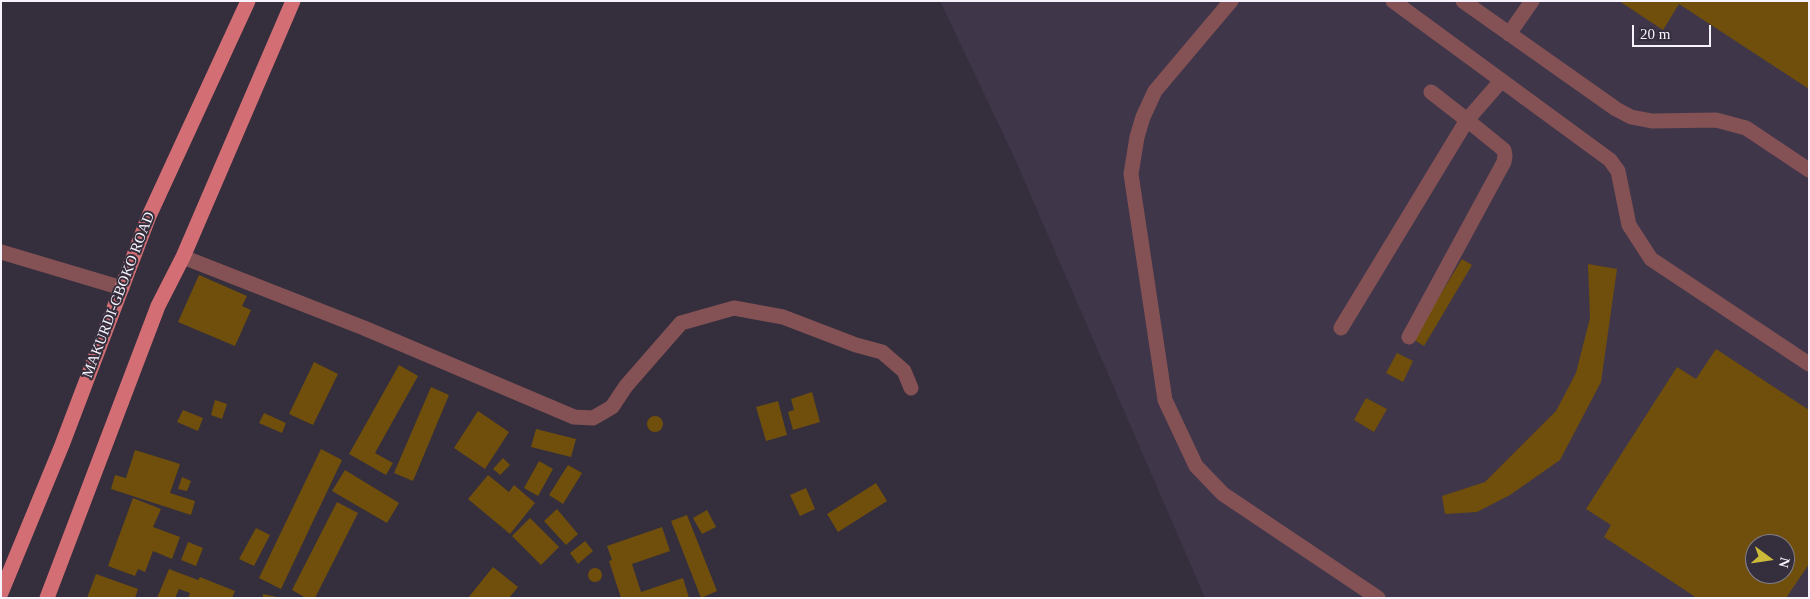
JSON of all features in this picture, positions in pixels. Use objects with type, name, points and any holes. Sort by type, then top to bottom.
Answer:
[{"type":"main road","name":"MAKURDI-GBOKO ROAD","points":[[1,593],[62,445],[153,207],[248,1]]},
{"type":"main road","points":[[47,598],[158,306],[183,257],[293,1]]},
{"type":"street","points":[[1231,1],[1154,91],[1137,137],[1132,174],[1164,400],[1196,466],[1223,494],[1378,598]]},
{"type":"street","points":[[1393,1],[1610,160],[1618,171],[1629,225],[1651,259],[1809,364]]},
{"type":"street","points":[[1463,1],[1616,109],[1631,117],[1652,121],[1716,120],[1746,128],[1809,170]]},
{"type":"street","points":[[1509,34],[1532,1]]},
{"type":"street","points":[[1341,328],[1467,120],[1501,81]]},
{"type":"street","points":[[1409,337],[1504,162],[1505,156],[1504,150],[1431,92]]},
{"type":"street","points":[[1,252],[122,288]]},
{"type":"street","points":[[183,257],[364,328],[574,417],[593,418],[612,407],[626,386],[682,323],[734,308],[783,317],[856,345],[882,352],[904,371],[911,388]]},
{"type":"shaded area","points":[[940,1],[1809,1],[1809,598],[1205,598],[1015,159]]},
{"type":"building","points":[[1619,1],[1809,1],[1809,89],[1679,4],[1663,30]]},
{"type":"building","points":[[1462,259],[1472,265],[1424,346],[1413,339]]},
{"type":"building","points":[[1588,264],[1617,269],[1601,382],[1560,460],[1510,495],[1477,512],[1445,514],[1442,496],[1485,482],[1556,411],[1576,373],[1590,318]]},
{"type":"building","points":[[199,275],[247,296],[242,306],[251,310],[235,346],[178,322]]},
{"type":"building","points":[[1716,349],[1809,410],[1809,564],[1786,598],[1697,598],[1604,537],[1611,525],[1586,509],[1677,367],[1696,379]]},
{"type":"building","points":[[1397,353],[1413,361],[1403,382],[1386,373]]},
{"type":"building","points":[[314,362],[338,374],[313,425],[289,414]]},
{"type":"building","points":[[399,365],[418,376],[375,453],[393,463],[386,475],[349,454]]},
{"type":"building","points":[[431,387],[449,395],[413,481],[394,473]]},
{"type":"building","points":[[812,392],[820,422],[793,430],[788,412],[794,410],[791,399]]},
{"type":"building","points":[[1366,398],[1387,409],[1374,432],[1354,420]]},
{"type":"building","points":[[215,400],[227,404],[222,419],[211,415]]},
{"type":"building","points":[[778,401],[787,435],[766,441],[756,407]]},
{"type":"building","points":[[183,410],[203,418],[198,431],[177,422]]},
{"type":"building","points":[[478,411],[509,432],[485,469],[454,448]]},
{"type":"building","points":[[264,413],[286,423],[282,433],[259,423]]},
{"type":"building","points":[[655,416],[661,418],[663,424],[661,430],[655,432],[649,430],[647,424],[649,418]]},
{"type":"building","points":[[536,429],[576,439],[571,457],[531,447]]},
{"type":"building","points":[[321,449],[342,460],[281,589],[259,578]]},
{"type":"building","points":[[135,450],[180,464],[170,493],[195,501],[191,515],[111,489],[115,475],[126,478]]},
{"type":"building","points":[[503,458],[510,465],[500,475],[493,469]]},
{"type":"building","points":[[539,461],[553,469],[538,496],[524,488]]},
{"type":"building","points":[[568,465],[582,473],[563,504],[549,495]]},
{"type":"building","points":[[345,470],[399,503],[387,523],[332,491]]},
{"type":"building","points":[[488,475],[509,492],[514,485],[535,503],[510,534],[468,499]]},
{"type":"building","points":[[182,477],[191,481],[187,491],[178,489]]},
{"type":"building","points":[[876,483],[887,501],[838,532],[827,514]]},
{"type":"building","points":[[806,488],[815,509],[800,516],[790,495]]},
{"type":"building","points":[[133,498],[161,509],[153,527],[180,537],[172,559],[153,551],[145,572],[138,569],[135,576],[108,566]]},
{"type":"building","points":[[337,502],[358,513],[315,598],[306,598],[292,590]]},
{"type":"building","points":[[557,509],[578,534],[566,545],[544,521]]},
{"type":"building","points":[[707,510],[716,527],[702,534],[693,518]]},
{"type":"building","points":[[687,515],[717,591],[701,598],[671,521]]},
{"type":"building","points":[[530,518],[559,547],[541,565],[512,536]]},
{"type":"building","points":[[662,527],[670,551],[632,564],[641,592],[683,578],[689,598],[621,598],[609,561],[612,560],[607,546]]},
{"type":"building","points":[[256,528],[270,535],[254,566],[239,559]]},
{"type":"building","points":[[585,541],[593,551],[578,564],[570,553]]},
{"type":"building","points":[[188,542],[203,548],[196,566],[181,560]]},
{"type":"building","points":[[493,567],[518,587],[509,598],[468,598]]},
{"type":"building","points":[[592,568],[598,568],[602,575],[598,582],[592,582],[588,578],[588,572]]},
{"type":"building","points":[[169,569],[198,580],[200,577],[235,591],[232,598],[188,598],[190,593],[179,589],[175,598],[157,598]]},
{"type":"building","points":[[96,574],[138,589],[135,598],[87,598]]},
{"type":"building","points":[[263,594],[277,597],[277,598],[263,598]]}]
